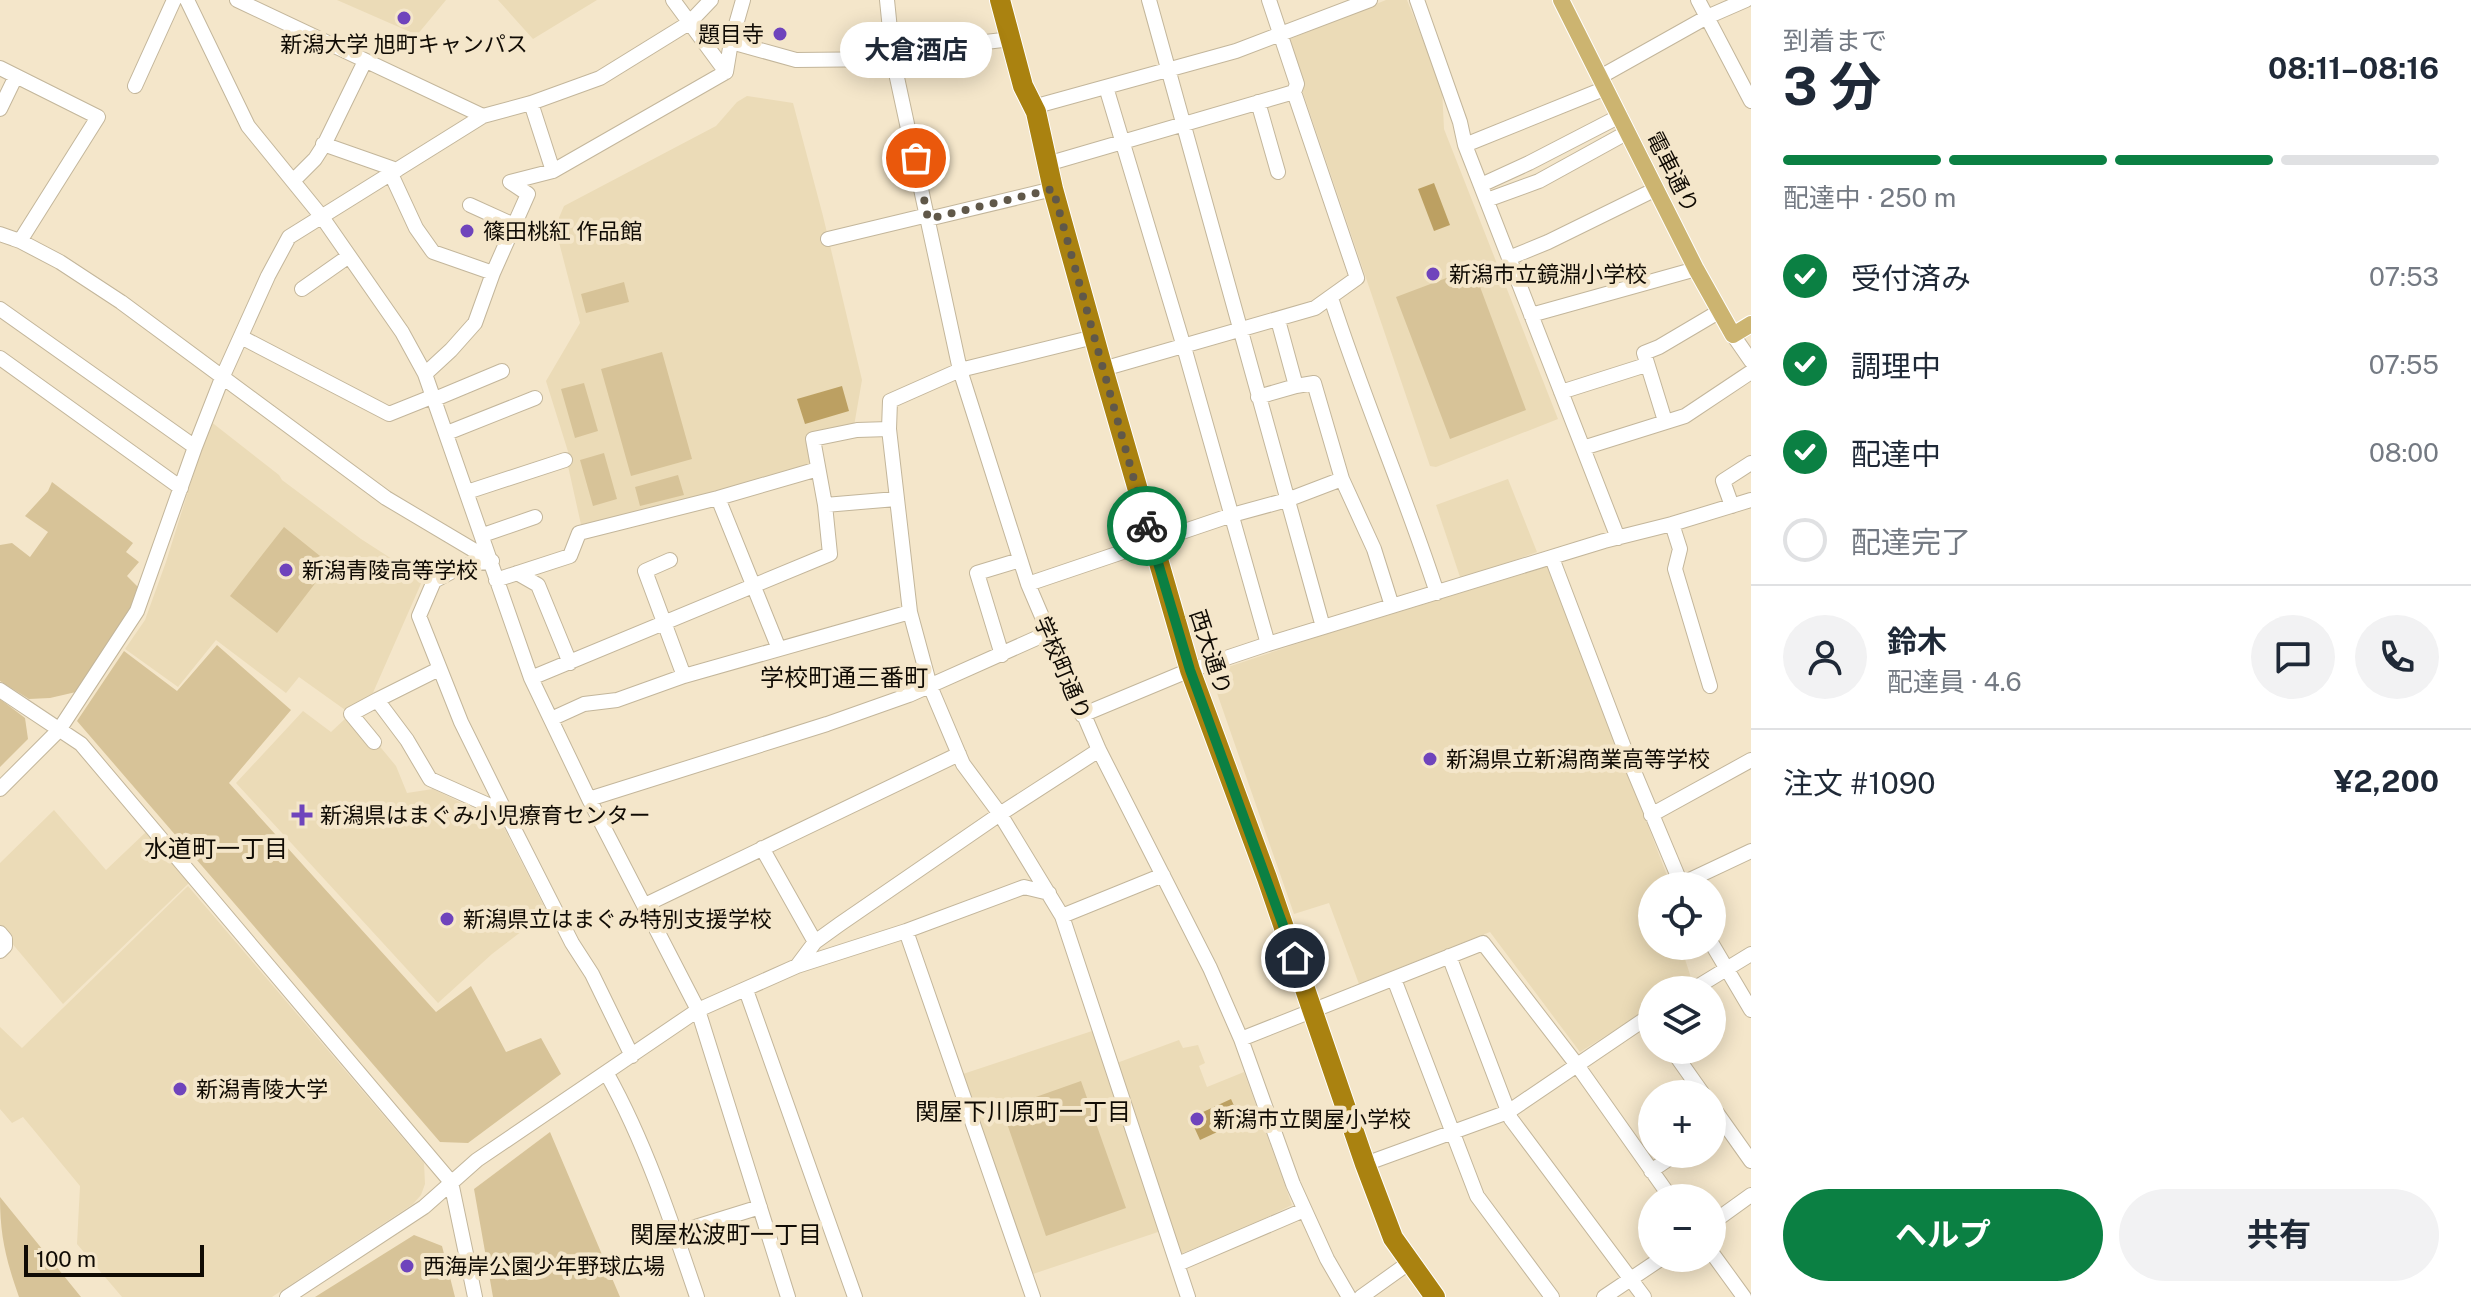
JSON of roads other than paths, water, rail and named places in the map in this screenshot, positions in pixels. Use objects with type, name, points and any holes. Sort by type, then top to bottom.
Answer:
[{"type":"highway","name":"西大通り","points":[[1002,1],[1151,542],[1190,670],[1393,1238],[1435,1297]]},
{"type":"main road","name":"電車通り","points":[[1561,0],[1696,269],[1733,335]]},
{"type":"main road","points":[[1733,335],[1751,324]]},
{"type":"street","points":[[135,86],[174,0]]},
{"type":"street","points":[[187,0],[248,126],[322,217],[402,332],[425,374],[531,678],[589,799],[698,1010],[788,1297]]},
{"type":"street","points":[[237,0],[483,116]]},
{"type":"street","points":[[673,0],[726,72]]},
{"type":"street","points":[[0,789],[59,730],[137,611],[222,378],[289,237],[483,116],[531,103],[600,78],[689,23],[711,0]]},
{"type":"street","points":[[726,72],[743,0]]},
{"type":"street","name":"学校町通り","points":[[887,0],[893,56],[960,370],[1028,584],[1082,715],[1210,968],[1241,1039],[1293,1184],[1327,1259],[1349,1297]]},
{"type":"street","points":[[1149,0],[1323,627]]},
{"type":"street","points":[[1103,369],[1315,308],[1357,278],[1294,92],[1297,84],[1269,0]]},
{"type":"street","points":[[1033,107],[1236,51],[1370,0]]},
{"type":"street","points":[[1417,0],[1460,122],[1465,145],[1618,538]]},
{"type":"street","points":[[1698,0],[1751,101]]},
{"type":"street","points":[[1465,145],[1603,83],[1707,17],[1746,0]]},
{"type":"street","points":[[731,42],[796,60],[893,56],[1011,39]]},
{"type":"street","points":[[293,181],[315,159],[365,61]]},
{"type":"street","points":[[0,68],[98,117],[20,241]]},
{"type":"street","points":[[425,374],[475,323],[528,194],[510,182],[553,171],[726,72]]},
{"type":"street","points":[[0,109],[16,76]]},
{"type":"street","points":[[1106,87],[1268,644]]},
{"type":"street","points":[[1047,164],[1294,92]]},
{"type":"street","points":[[1258,102],[1278,172]]},
{"type":"street","points":[[531,103],[553,171]]},
{"type":"street","points":[[1481,185],[1620,116]]},
{"type":"street","points":[[1487,200],[1539,181],[1628,132]]},
{"type":"street","points":[[323,144],[394,172],[416,228],[433,252],[493,273]]},
{"type":"street","points":[[828,239],[1053,189]]},
{"type":"street","points":[[1509,258],[1656,189]]},
{"type":"street","points":[[470,205],[514,225]]},
{"type":"street","points":[[0,234],[60,262],[121,302],[386,498],[492,561]]},
{"type":"street","points":[[302,289],[349,256]]},
{"type":"street","points":[[1531,315],[1696,269]]},
{"type":"street","points":[[1331,298],[1437,593]]},
{"type":"street","points":[[0,309],[195,447]]},
{"type":"street","points":[[1665,421],[1644,353],[1720,311]]},
{"type":"street","points":[[1278,320],[1296,386]]},
{"type":"street","name":"電車通り","points":[[1733,335],[1751,361]]},
{"type":"street","points":[[241,337],[389,414],[502,371]]},
{"type":"street","points":[[1094,337],[960,370],[890,401],[889,429],[910,612],[930,686],[963,764],[1000,814],[1062,916],[1188,1297]]},
{"type":"street","points":[[0,358],[181,488]]},
{"type":"street","points":[[1561,392],[1646,365]]},
{"type":"street","points":[[1583,448],[1685,416],[1751,372]]},
{"type":"street","points":[[1258,397],[1314,383],[1342,479],[1374,549],[1392,606]]},
{"type":"street","points":[[447,433],[535,398]]},
{"type":"street","points":[[531,678],[830,554],[813,439],[857,430],[889,429]]},
{"type":"street","points":[[467,492],[565,460]]},
{"type":"street","points":[[1732,506],[1723,481],[1751,463]]},
{"type":"street","points":[[496,580],[570,556],[579,533],[818,469]]},
{"type":"street","points":[[1028,584],[1232,515],[1287,500],[1342,479]]},
{"type":"street","points":[[718,498],[779,649]]},
{"type":"street","points":[[825,505],[896,499]]},
{"type":"street","points":[[1082,715],[1190,670],[1268,644],[1751,500]]},
{"type":"street","points":[[483,535],[535,517]]},
{"type":"street","points":[[1672,524],[1680,549],[1675,569],[1710,686]]},
{"type":"street","points":[[1552,558],[1675,872]]},
{"type":"street","points":[[670,560],[645,571],[684,676]]},
{"type":"street","points":[[1002,655],[977,573],[1020,560]]},
{"type":"street","points":[[492,561],[464,565],[434,581],[419,616],[439,669],[506,813],[632,1056]]},
{"type":"street","points":[[517,573],[538,585],[570,663]]},
{"type":"street","points":[[551,719],[584,704],[617,700],[684,676],[910,612]]},
{"type":"street","points":[[589,799],[827,724],[930,686],[1048,633]]},
{"type":"street","points":[[374,742],[351,714],[439,669]]},
{"type":"street","points":[[0,690],[81,744],[451,1182],[475,1297]]},
{"type":"street","points":[[377,700],[407,740],[430,779],[506,813]]},
{"type":"street","points":[[797,966],[815,942],[1000,814],[1099,750]]},
{"type":"street","points":[[645,905],[959,754]]},
{"type":"street","points":[[1651,815],[1751,760]]},
{"type":"street","points":[[762,848],[815,942]]},
{"type":"street","points":[[1708,872],[1751,851]]},
{"type":"street","points":[[1062,916],[1163,875]]},
{"type":"street","points":[[287,1297],[424,1207],[477,1160],[698,1010],[797,966],[906,931],[1024,887],[1049,893]]},
{"type":"street","points":[[906,931],[1033,1297]]},
{"type":"street","points":[[0,933],[5,939],[5,946],[0,951]]},
{"type":"street","points":[[1241,1039],[1483,943],[1577,1065],[1661,1184]]},
{"type":"street","points":[[1715,976],[1751,954]]},
{"type":"street","points":[[1449,956],[1511,1119],[1644,1297]]},
{"type":"street","points":[[1721,960],[1751,1010]]},
{"type":"street","points":[[1394,979],[1477,1196],[1552,1297]]},
{"type":"street","points":[[746,990],[855,1297]]},
{"type":"street","points":[[1365,1164],[1508,1112],[1638,1026]]},
{"type":"street","points":[[607,1074],[623,1102],[676,1233],[697,1297]]},
{"type":"street","points":[[1726,1134],[1751,1161]]},
{"type":"street","points":[[1651,1171],[1655,1168]]},
{"type":"street","points":[[1726,1213],[1751,1195]]},
{"type":"street","points":[[676,1233],[760,1207]]},
{"type":"street","points":[[1178,1264],[1304,1210]]},
{"type":"street","points":[[1361,1297],[1410,1262]]},
{"type":"street","points":[[1604,1297],[1641,1272]]},
{"type":"street","points":[[1726,1272],[1744,1297]]},
{"type":"place","name":"新潟大学 旭町キャンパス","points":[[404,18]]},
{"type":"place","name":"題目寺","points":[[780,34]]},
{"type":"place","name":"大倉酒店","points":[[916,158]]},
{"type":"place","name":"篠田桃紅 作品館","points":[[467,231]]},
{"type":"place","name":"新潟市立鏡淵小学校","points":[[1433,274]]},
{"type":"place","name":"新潟青陵高等学校","points":[[286,570]]},
{"type":"place","name":"新潟県立新潟商業高等学校","points":[[1430,759]]},
{"type":"place","name":"新潟県はまぐみ小児療育センター","points":[[302,815]]},
{"type":"place","name":"新潟県立はまぐみ特別支援学校","points":[[447,919]]},
{"type":"place","name":"新潟青陵大学","points":[[180,1089]]},
{"type":"place","name":"新潟市立関屋小学校","points":[[1197,1119]]},
{"type":"place","name":"西海岸公園少年野球広場","points":[[407,1266]]},
{"type":"district","name":"学校町通三番町","points":[[844,678]]},
{"type":"district","name":"水道町一丁目","points":[[216,849]]},
{"type":"district","name":"関屋下川原町一丁目","points":[[1023,1112]]},
{"type":"district","name":"関屋松波町一丁目","points":[[726,1235]]}]
